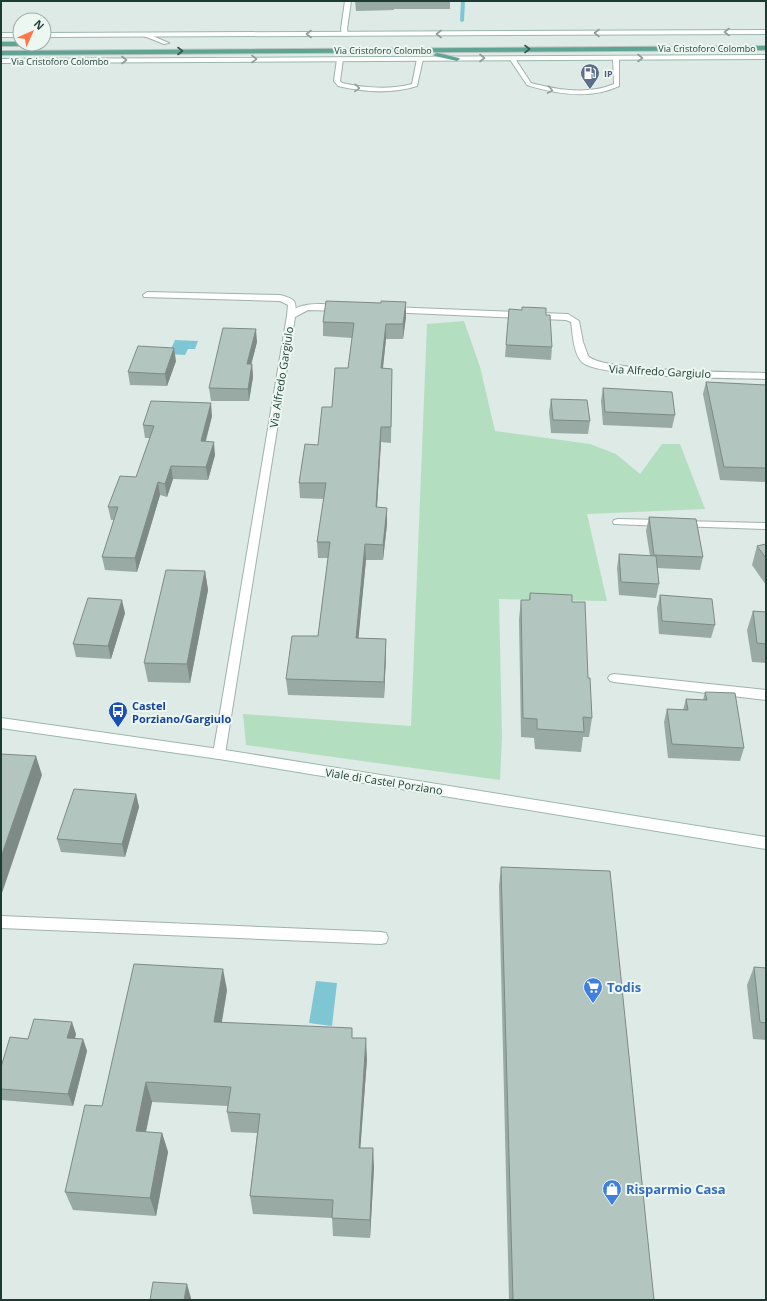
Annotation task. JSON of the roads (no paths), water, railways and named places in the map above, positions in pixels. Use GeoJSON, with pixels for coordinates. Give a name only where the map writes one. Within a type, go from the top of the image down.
{"type":"FeatureCollection","features":[{"type":"Feature","properties":{"kind":"main road"},"geometry":{"type":"LineString","coordinates":[[150,43],[174,43]]}},
{"type":"Feature","properties":{"kind":"main road","name":"Via Cristoforo Colombo"},"geometry":{"type":"LineString","coordinates":[[1,44],[12,44]]}},
{"type":"Feature","properties":{"kind":"main road","name":"Via Cristoforo Colombo"},"geometry":{"type":"LineString","coordinates":[[1,52],[766,48]]}},
{"type":"Feature","properties":{"kind":"main road"},"geometry":{"type":"LineString","coordinates":[[420,50],[439,56],[457,58]]}},
{"type":"Feature","properties":{"kind":"street"},"geometry":{"type":"LineString","coordinates":[[345,34],[344,29],[348,1]]}},
{"type":"Feature","properties":{"kind":"street","name":"Via Cristoforo Colombo"},"geometry":{"type":"LineString","coordinates":[[52,35],[766,32]]}},
{"type":"Feature","properties":{"kind":"street"},"geometry":{"type":"LineString","coordinates":[[1,35],[12,35]]}},
{"type":"Feature","properties":{"kind":"street"},"geometry":{"type":"LineString","coordinates":[[146,35],[166,43]]}},
{"type":"Feature","properties":{"kind":"street","name":"Via Cristoforo Colombo"},"geometry":{"type":"LineString","coordinates":[[1,62],[766,57]]}},
{"type":"Feature","properties":{"kind":"street"},"geometry":{"type":"LineString","coordinates":[[512,58],[529,84],[553,91],[567,92],[606,90],[617,85],[616,58]]}},
{"type":"Feature","properties":{"kind":"street"},"geometry":{"type":"LineString","coordinates":[[340,59],[337,81],[340,85],[351,88],[396,88],[415,85],[420,59]]}},
{"type":"Feature","properties":{"kind":"street"},"geometry":{"type":"LineString","coordinates":[[146,295],[280,298],[288,300],[292,304],[291,316]]}},
{"type":"Feature","properties":{"kind":"street","name":"Via Alfredo Gargiulo"},"geometry":{"type":"LineString","coordinates":[[219,754],[291,316],[294,312],[305,308],[352,309]]}},
{"type":"Feature","properties":{"kind":"street","name":"Via Alfredo Gargiulo"},"geometry":{"type":"LineString","coordinates":[[376,310],[568,317],[575,321],[582,356],[587,362],[593,365],[618,369],[766,376]]}},
{"type":"Feature","properties":{"kind":"street"},"geometry":{"type":"LineString","coordinates":[[618,522],[766,526]]}},
{"type":"Feature","properties":{"kind":"street"},"geometry":{"type":"LineString","coordinates":[[614,678],[766,695]]}},
{"type":"Feature","properties":{"kind":"street","name":"Viale di Castel Porziano"},"geometry":{"type":"LineString","coordinates":[[1,723],[219,754],[766,843]]}},
{"type":"Feature","properties":{"kind":"street"},"geometry":{"type":"LineString","coordinates":[[1,922],[381,938]]}},
{"type":"Feature","properties":{"kind":"water"},"geometry":{"type":"Polygon","coordinates":[[[175,340],[198,341],[195,349],[188,349],[185,355],[169,354],[175,340]]]}},
{"type":"Feature","properties":{"kind":"water"},"geometry":{"type":"Polygon","coordinates":[[[316,981],[337,983],[332,1026],[309,1023],[316,981]]]}},
{"type":"Feature","properties":{"kind":"waterway"},"geometry":{"type":"LineString","coordinates":[[462,21],[463,1]]}},
{"type":"Feature","properties":{"kind":"place","name":"IP"},"geometry":{"type":"Point","coordinates":[590,90]}},
{"type":"Feature","properties":{"kind":"place","name":"Castel Porziano/Gargiulo"},"geometry":{"type":"Point","coordinates":[118,728]}},
{"type":"Feature","properties":{"kind":"place","name":"Todis"},"geometry":{"type":"Point","coordinates":[593,1004]}},
{"type":"Feature","properties":{"kind":"place","name":"Risparmio Casa"},"geometry":{"type":"Point","coordinates":[612,1206]}}]}
